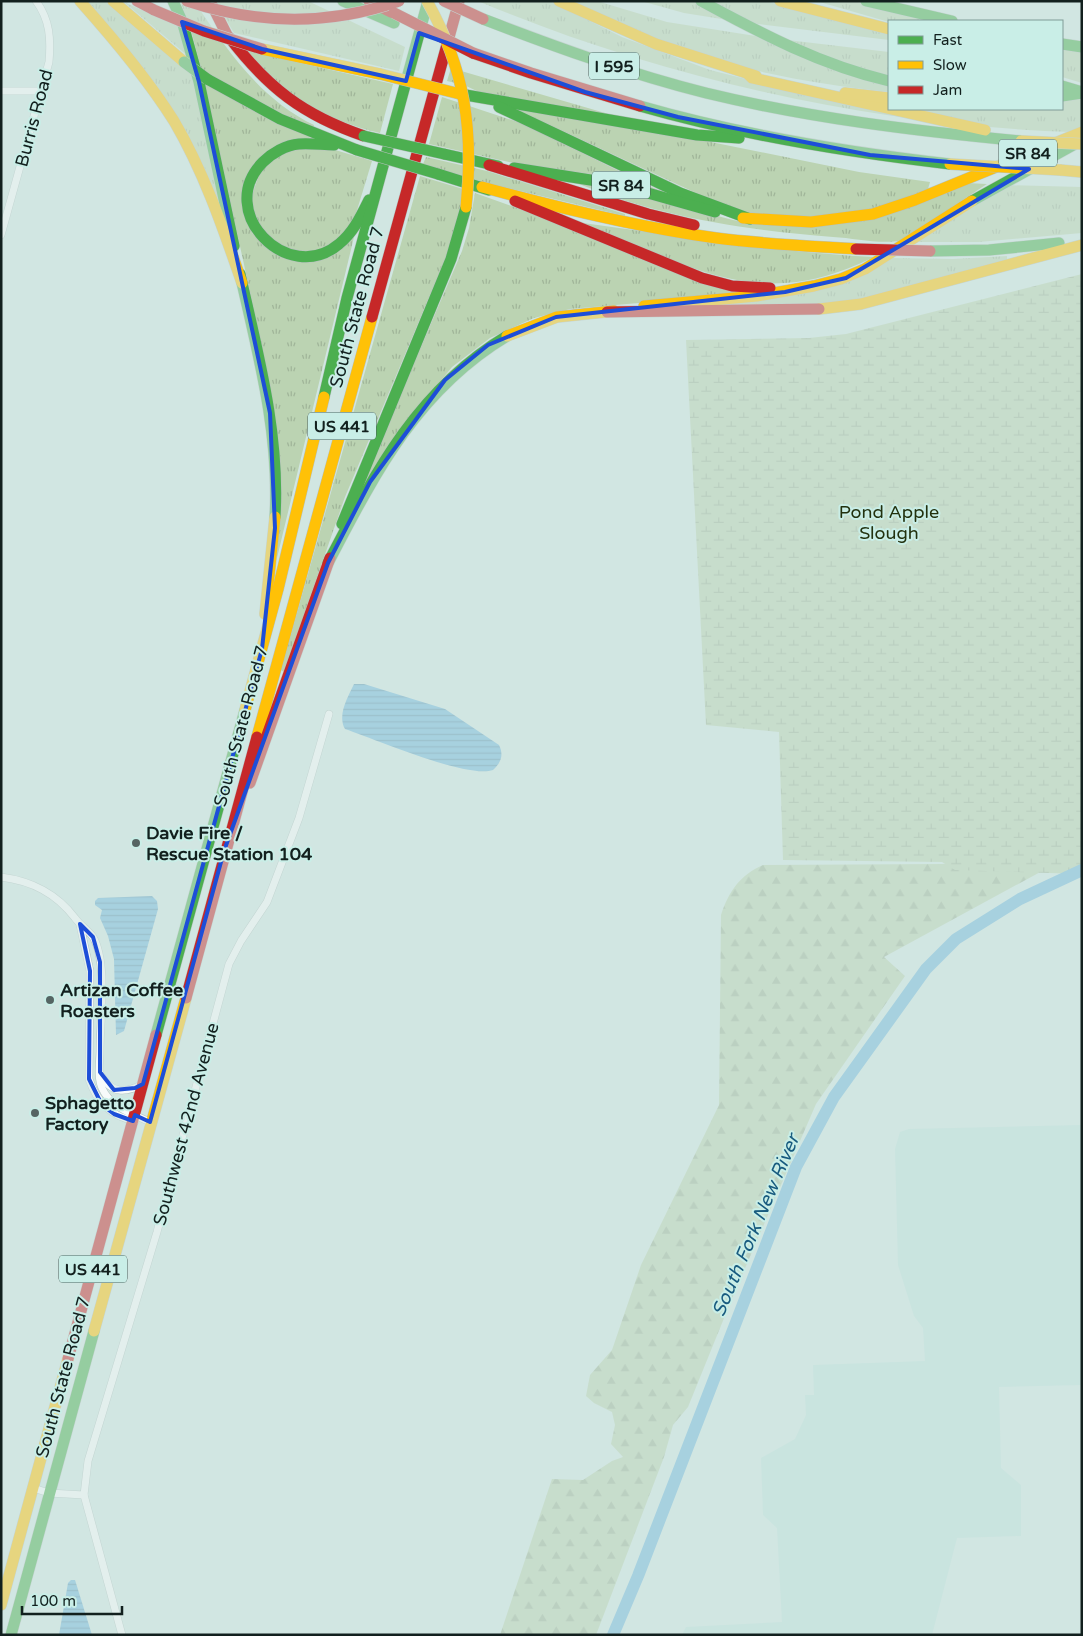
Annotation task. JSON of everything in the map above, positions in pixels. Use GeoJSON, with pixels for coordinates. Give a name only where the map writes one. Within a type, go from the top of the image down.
{"type":"FeatureCollection","features":[{"type":"Feature","properties":{"kind":"main road"},"geometry":{"type":"LineString","coordinates":[[80,1],[131,61],[160,100],[184,140],[215,209],[242,283]]}},
{"type":"Feature","properties":{"kind":"main road"},"geometry":{"type":"LineString","coordinates":[[113,1],[207,80],[287,123],[357,150],[482,187],[577,211],[700,235],[752,242],[856,250],[930,252],[989,250],[1082,240]]}},
{"type":"Feature","properties":{"kind":"main road"},"geometry":{"type":"LineString","coordinates":[[137,1],[204,31],[262,49],[380,74],[460,94],[697,135],[782,140]]}},
{"type":"Feature","properties":{"kind":"main road"},"geometry":{"type":"LineString","coordinates":[[173,1],[182,21],[199,82],[270,413],[275,454],[275,528],[262,649]]}},
{"type":"Feature","properties":{"kind":"main road"},"geometry":{"type":"LineString","coordinates":[[186,1],[238,16],[296,21],[344,17],[400,1]]}},
{"type":"Feature","properties":{"kind":"main road","name":"SR 84"},"geometry":{"type":"LineString","coordinates":[[202,1],[258,75],[289,102],[331,125],[364,136],[488,165],[576,176],[616,184],[724,215],[750,219],[811,222],[873,214],[915,200],[1082,132]]}},
{"type":"Feature","properties":{"kind":"main road"},"geometry":{"type":"LineString","coordinates":[[210,1],[227,35]]}},
{"type":"Feature","properties":{"kind":"main road","name":"I 595"},"geometry":{"type":"LineString","coordinates":[[343,1],[394,18],[473,53],[585,92],[678,117],[782,140],[861,154],[950,164],[1082,172]]}},
{"type":"Feature","properties":{"kind":"main road"},"geometry":{"type":"LineString","coordinates":[[369,1],[394,18]]}},
{"type":"Feature","properties":{"kind":"main road"},"geometry":{"type":"LineString","coordinates":[[224,851],[371,449],[451,259],[466,207],[470,154],[466,102],[454,59],[427,1]]}},
{"type":"Feature","properties":{"kind":"main road","name":"South State Road 7"},"geometry":{"type":"LineString","coordinates":[[1,1605],[262,649],[292,532],[340,326],[427,1]]}},
{"type":"Feature","properties":{"kind":"main road","name":"I 595"},"geometry":{"type":"LineString","coordinates":[[444,1],[483,19],[574,53],[705,93],[888,127],[1021,141],[1082,142]]}},
{"type":"Feature","properties":{"kind":"main road","name":"South State Road 7"},"geometry":{"type":"LineString","coordinates":[[10,1635],[459,1]]}},
{"type":"Feature","properties":{"kind":"main road"},"geometry":{"type":"LineString","coordinates":[[559,1],[655,44],[748,74],[832,91],[888,98]]}},
{"type":"Feature","properties":{"kind":"main road"},"geometry":{"type":"LineString","coordinates":[[701,1],[790,49],[854,73],[888,81]]}},
{"type":"Feature","properties":{"kind":"main road"},"geometry":{"type":"LineString","coordinates":[[780,1],[888,29]]}},
{"type":"Feature","properties":{"kind":"main road"},"geometry":{"type":"LineString","coordinates":[[804,1],[848,17]]}},
{"type":"Feature","properties":{"kind":"main road"},"geometry":{"type":"LineString","coordinates":[[866,1],[948,20]]}},
{"type":"Feature","properties":{"kind":"main road"},"geometry":{"type":"LineString","coordinates":[[1063,44],[1082,47]]}},
{"type":"Feature","properties":{"kind":"main road"},"geometry":{"type":"LineString","coordinates":[[748,74],[752,78],[888,109]]}},
{"type":"Feature","properties":{"kind":"main road"},"geometry":{"type":"LineString","coordinates":[[460,94],[513,112],[680,193],[750,219]]}},
{"type":"Feature","properties":{"kind":"main road"},"geometry":{"type":"LineString","coordinates":[[895,110],[1015,137],[1021,141]]}},
{"type":"Feature","properties":{"kind":"main road"},"geometry":{"type":"LineString","coordinates":[[607,312],[807,288],[846,278],[865,269],[986,192],[1082,142]]}},
{"type":"Feature","properties":{"kind":"main road"},"geometry":{"type":"LineString","coordinates":[[357,150],[307,143],[288,145],[272,153],[256,169],[249,181],[247,209],[252,224],[269,245],[279,252],[292,256],[318,255],[332,250],[352,230],[378,183]]}},
{"type":"Feature","properties":{"kind":"main road"},"geometry":{"type":"LineString","coordinates":[[488,165],[648,214],[696,226],[856,250]]}},
{"type":"Feature","properties":{"kind":"main road"},"geometry":{"type":"LineString","coordinates":[[482,187],[702,278],[732,286],[807,288]]}},
{"type":"Feature","properties":{"kind":"main road"},"geometry":{"type":"LineString","coordinates":[[328,563],[370,482],[393,446],[445,380],[465,362],[511,333],[574,313],[803,312],[832,309],[861,304],[1082,245]]}},
{"type":"Feature","properties":{"kind":"main road"},"geometry":{"type":"LineString","coordinates":[[85,1297],[92,1307],[95,1326]]}},
{"type":"Feature","properties":{"kind":"street","name":"Burris Road"},"geometry":{"type":"LineString","coordinates":[[1,236],[49,62],[51,42],[48,24],[36,1]]}},
{"type":"Feature","properties":{"kind":"street"},"geometry":{"type":"LineString","coordinates":[[1,91],[40,91]]}},
{"type":"Feature","properties":{"kind":"street","name":"Southwest 42nd Avenue"},"geometry":{"type":"LineString","coordinates":[[84,1495],[88,1461],[157,1232],[229,964],[241,941],[268,902],[299,818],[329,714]]}},
{"type":"Feature","properties":{"kind":"street"},"geometry":{"type":"LineString","coordinates":[[1,877],[29,882],[50,892],[66,906],[93,938],[97,949],[101,976],[100,1083],[106,1096],[134,1118]]}},
{"type":"Feature","properties":{"kind":"street"},"geometry":{"type":"LineString","coordinates":[[80,924],[90,971],[89,1079],[94,1094],[102,1105],[114,1114],[150,1122]]}},
{"type":"Feature","properties":{"kind":"street"},"geometry":{"type":"LineString","coordinates":[[90,991],[100,1006]]}},
{"type":"Feature","properties":{"kind":"street"},"geometry":{"type":"LineString","coordinates":[[100,1072],[105,1082],[114,1090],[126,1090],[143,1084]]}},
{"type":"Feature","properties":{"kind":"street"},"geometry":{"type":"LineString","coordinates":[[33,1488],[49,1492],[84,1495],[122,1635]]}},
{"type":"Feature","properties":{"kind":"highlighted area"},"geometry":{"type":"Polygon","coordinates":[[[182,22],[262,49],[406,81],[419,33],[585,92],[678,117],[870,155],[1029,169],[846,278],[785,292],[556,317],[488,345],[445,380],[370,482],[328,563],[224,851],[150,1122],[135,1115],[133,1121],[114,1114],[102,1105],[89,1079],[90,971],[80,924],[93,937],[100,962],[100,1072],[114,1090],[135,1088],[143,1084],[262,649],[275,528],[270,413],[199,82],[182,22]]]}},
{"type":"Feature","properties":{"kind":"shaded area"},"geometry":{"type":"Polygon","coordinates":[[[1082,1125],[1082,1385],[999,1387],[1001,1468],[1021,1485],[1021,1536],[957,1538],[932,1635],[682,1635],[686,1627],[782,1622],[777,1528],[763,1515],[761,1458],[795,1439],[806,1415],[805,1395],[814,1395],[813,1365],[925,1361],[923,1328],[914,1316],[898,1265],[895,1149],[900,1132],[909,1129],[1082,1125]]]}},
{"type":"Feature","properties":{"kind":"green space"},"geometry":{"type":"Polygon","coordinates":[[[86,1],[105,1],[192,71],[227,218],[211,185],[86,1]]]}},
{"type":"Feature","properties":{"kind":"green space"},"geometry":{"type":"Polygon","coordinates":[[[180,1],[194,1],[246,72],[277,102],[314,125],[309,139],[289,141],[282,144],[269,153],[249,173],[252,233],[301,259],[354,237],[277,558],[278,509],[260,338],[202,72],[191,30],[180,1]]]}},
{"type":"Feature","properties":{"kind":"green space"},"geometry":{"type":"Polygon","coordinates":[[[215,1],[308,1],[405,47],[399,71],[234,33],[215,1]]]}},
{"type":"Feature","properties":{"kind":"green space"},"geometry":{"type":"Polygon","coordinates":[[[478,1],[550,1],[622,37],[710,70],[888,110],[1063,110],[1063,101],[1079,99],[1082,100],[1082,127],[1072,132],[997,128],[921,120],[845,108],[769,93],[694,75],[620,53],[478,1]]]}},
{"type":"Feature","properties":{"kind":"green space"},"geometry":{"type":"Polygon","coordinates":[[[572,1],[597,1],[667,22],[762,37],[888,84],[888,92],[833,85],[748,69],[693,54],[630,30],[572,1]]]}},
{"type":"Feature","properties":{"kind":"green space"},"geometry":{"type":"Polygon","coordinates":[[[641,1],[695,1],[728,20],[684,13],[641,1]]]}},
{"type":"Feature","properties":{"kind":"green space"},"geometry":{"type":"Polygon","coordinates":[[[707,1],[765,1],[888,31],[888,40],[742,22],[707,1]]]}},
{"type":"Feature","properties":{"kind":"green space"},"geometry":{"type":"Polygon","coordinates":[[[816,1],[854,1],[936,20],[888,20],[888,22],[816,1]]]}},
{"type":"Feature","properties":{"kind":"green space"},"geometry":{"type":"Polygon","coordinates":[[[124,2],[182,28],[189,57],[124,2]]]}},
{"type":"Feature","properties":{"kind":"green space"},"geometry":{"type":"Polygon","coordinates":[[[779,39],[888,52],[888,76],[839,63],[779,39]]]}},
{"type":"Feature","properties":{"kind":"green space"},"geometry":{"type":"Polygon","coordinates":[[[1063,47],[1082,49],[1082,83],[1063,77],[1063,47]]]}},
{"type":"Feature","properties":{"kind":"green space"},"geometry":{"type":"Polygon","coordinates":[[[247,51],[393,84],[380,133],[342,121],[306,104],[274,81],[247,51]]]}},
{"type":"Feature","properties":{"kind":"green space"},"geometry":{"type":"Polygon","coordinates":[[[451,68],[691,138],[859,172],[930,182],[928,189],[878,208],[802,219],[764,216],[726,207],[464,85],[447,81],[451,68]]]}},
{"type":"Feature","properties":{"kind":"green space"},"geometry":{"type":"Polygon","coordinates":[[[442,97],[521,123],[668,195],[597,175],[513,163],[429,144],[442,97]]]}},
{"type":"Feature","properties":{"kind":"green space"},"geometry":{"type":"Polygon","coordinates":[[[290,148],[332,149],[372,161],[354,220],[334,244],[312,253],[282,249],[261,232],[250,200],[263,164],[290,148]]]}},
{"type":"Feature","properties":{"kind":"green space"},"geometry":{"type":"Polygon","coordinates":[[[426,157],[487,171],[625,214],[625,216],[483,182],[423,164],[426,157]]]}},
{"type":"Feature","properties":{"kind":"green space"},"geometry":{"type":"Polygon","coordinates":[[[420,176],[463,189],[458,219],[446,257],[345,497],[284,672],[281,670],[420,176]]]}},
{"type":"Feature","properties":{"kind":"green space"},"geometry":{"type":"Polygon","coordinates":[[[572,178],[733,220],[749,223],[813,226],[966,183],[987,184],[904,239],[882,242],[766,230],[699,219],[633,203],[570,180],[572,178]]]}},
{"type":"Feature","properties":{"kind":"green space"},"geometry":{"type":"Polygon","coordinates":[[[1002,185],[1082,187],[1082,233],[979,242],[917,242],[1002,185]]]}},
{"type":"Feature","properties":{"kind":"green space"},"geometry":{"type":"Polygon","coordinates":[[[475,193],[753,293],[570,309],[534,318],[490,338],[452,367],[414,413],[359,492],[462,251],[469,228],[475,193]]]}},
{"type":"Feature","properties":{"kind":"green space"},"geometry":{"type":"Polygon","coordinates":[[[583,223],[764,247],[874,257],[844,270],[789,283],[737,280],[683,265],[609,236],[583,223]]]}},
{"type":"Feature","properties":{"kind":"green space"},"geometry":{"type":"Polygon","coordinates":[[[1007,256],[1007,261],[836,305],[683,306],[762,297],[891,258],[953,259],[1007,256]]]}},
{"type":"Feature","properties":{"kind":"green space","name":"Pond Apple Slough"},"geometry":{"type":"Polygon","coordinates":[[[1082,274],[1082,874],[955,870],[942,862],[783,860],[779,732],[706,725],[686,340],[809,338],[846,334],[1082,274]]]}},
{"type":"Feature","properties":{"kind":"green space"},"geometry":{"type":"Polygon","coordinates":[[[1077,852],[884,957],[905,976],[816,1104],[733,1296],[688,1407],[673,1425],[664,1457],[596,1635],[500,1635],[552,1479],[583,1480],[612,1461],[623,1457],[611,1444],[615,1425],[612,1412],[594,1403],[586,1396],[590,1375],[612,1350],[641,1265],[719,1105],[721,915],[736,885],[748,874],[763,865],[942,864],[1077,852]]]}},
{"type":"Feature","properties":{"kind":"water"},"geometry":{"type":"Polygon","coordinates":[[[354,684],[364,684],[445,709],[499,745],[501,752],[500,762],[493,770],[463,769],[421,757],[345,729],[342,718],[343,712],[346,700],[354,684]]]}},
{"type":"Feature","properties":{"kind":"water"},"geometry":{"type":"Polygon","coordinates":[[[152,896],[157,901],[158,909],[124,1031],[116,1035],[114,959],[108,936],[100,918],[102,910],[95,905],[95,901],[98,898],[152,896]]]}},
{"type":"Feature","properties":{"kind":"water"},"geometry":{"type":"Polygon","coordinates":[[[71,1580],[75,1580],[92,1635],[59,1635],[68,1583],[71,1580]]]}},
{"type":"Feature","properties":{"kind":"waterway","name":"South Fork New River"},"geometry":{"type":"LineString","coordinates":[[613,1635],[638,1576],[796,1167],[834,1097],[926,969],[956,939],[1020,899],[1082,870]]}},
{"type":"Feature","properties":{"kind":"traffic: fast"},"geometry":{"type":"LineString","coordinates":[[173,1],[182,21],[199,82],[234,246]]}},
{"type":"Feature","properties":{"kind":"traffic: fast"},"geometry":{"type":"LineString","coordinates":[[343,1],[394,23]]}},
{"type":"Feature","properties":{"kind":"traffic: fast"},"geometry":{"type":"LineString","coordinates":[[324,397],[347,298],[428,1]]}},
{"type":"Feature","properties":{"kind":"traffic: fast"},"geometry":{"type":"LineString","coordinates":[[701,1],[792,47],[840,66],[888,81]]}},
{"type":"Feature","properties":{"kind":"traffic: fast"},"geometry":{"type":"LineString","coordinates":[[866,1],[948,20]]}},
{"type":"Feature","properties":{"kind":"traffic: fast"},"geometry":{"type":"LineString","coordinates":[[483,19],[621,69],[678,86],[745,102],[862,123],[1021,141]]}},
{"type":"Feature","properties":{"kind":"traffic: fast"},"geometry":{"type":"LineString","coordinates":[[1063,44],[1082,47]]}},
{"type":"Feature","properties":{"kind":"traffic: fast"},"geometry":{"type":"LineString","coordinates":[[184,62],[207,79]]}},
{"type":"Feature","properties":{"kind":"traffic: fast"},"geometry":{"type":"LineString","coordinates":[[207,79],[280,119],[357,150]]}},
{"type":"Feature","properties":{"kind":"traffic: fast"},"geometry":{"type":"LineString","coordinates":[[1063,86],[1082,92]]}},
{"type":"Feature","properties":{"kind":"traffic: fast"},"geometry":{"type":"LineString","coordinates":[[1063,96],[1082,93]]}},
{"type":"Feature","properties":{"kind":"traffic: fast"},"geometry":{"type":"LineString","coordinates":[[460,94],[697,135],[739,138]]}},
{"type":"Feature","properties":{"kind":"traffic: fast"},"geometry":{"type":"LineString","coordinates":[[640,106],[755,134],[871,154],[950,164]]}},
{"type":"Feature","properties":{"kind":"traffic: fast"},"geometry":{"type":"LineString","coordinates":[[499,107],[680,193],[750,219]]}},
{"type":"Feature","properties":{"kind":"traffic: fast"},"geometry":{"type":"LineString","coordinates":[[364,136],[444,154]]}},
{"type":"Feature","properties":{"kind":"traffic: fast"},"geometry":{"type":"LineString","coordinates":[[972,201],[1077,143]]}},
{"type":"Feature","properties":{"kind":"traffic: fast"},"geometry":{"type":"LineString","coordinates":[[334,145],[308,144],[289,146],[263,162],[250,181],[247,202],[252,221],[264,238],[280,250],[299,256],[319,255],[339,244],[348,235],[369,200]]}},
{"type":"Feature","properties":{"kind":"traffic: fast"},"geometry":{"type":"LineString","coordinates":[[357,150],[438,174]]}},
{"type":"Feature","properties":{"kind":"traffic: fast"},"geometry":{"type":"LineString","coordinates":[[444,154],[498,166]]}},
{"type":"Feature","properties":{"kind":"traffic: fast"},"geometry":{"type":"LineString","coordinates":[[514,168],[616,184],[715,212]]}},
{"type":"Feature","properties":{"kind":"traffic: fast"},"geometry":{"type":"LineString","coordinates":[[438,174],[489,190]]}},
{"type":"Feature","properties":{"kind":"traffic: fast"},"geometry":{"type":"LineString","coordinates":[[342,524],[451,259],[466,207]]}},
{"type":"Feature","properties":{"kind":"traffic: fast"},"geometry":{"type":"LineString","coordinates":[[930,251],[989,250],[1059,243]]}},
{"type":"Feature","properties":{"kind":"traffic: fast"},"geometry":{"type":"LineString","coordinates":[[240,274],[271,425],[276,486],[275,517]]}},
{"type":"Feature","properties":{"kind":"traffic: fast"},"geometry":{"type":"LineString","coordinates":[[328,563],[363,497],[401,436],[423,408],[475,358],[507,336]]}},
{"type":"Feature","properties":{"kind":"traffic: fast"},"geometry":{"type":"LineString","coordinates":[[156,1035],[245,710]]}},
{"type":"Feature","properties":{"kind":"traffic: fast"},"geometry":{"type":"LineString","coordinates":[[11,1635],[94,1331]]}},
{"type":"Feature","properties":{"kind":"traffic: slow"},"geometry":{"type":"LineString","coordinates":[[80,1],[153,89],[185,140],[204,180],[242,283]]}},
{"type":"Feature","properties":{"kind":"traffic: slow"},"geometry":{"type":"LineString","coordinates":[[113,1],[184,62]]}},
{"type":"Feature","properties":{"kind":"traffic: slow"},"geometry":{"type":"LineString","coordinates":[[427,1],[450,51],[464,101],[469,152],[466,207]]}},
{"type":"Feature","properties":{"kind":"traffic: slow"},"geometry":{"type":"LineString","coordinates":[[559,1],[656,44],[756,76]]}},
{"type":"Feature","properties":{"kind":"traffic: slow"},"geometry":{"type":"LineString","coordinates":[[780,1],[888,29]]}},
{"type":"Feature","properties":{"kind":"traffic: slow"},"geometry":{"type":"LineString","coordinates":[[262,49],[380,74]]}},
{"type":"Feature","properties":{"kind":"traffic: slow"},"geometry":{"type":"LineString","coordinates":[[380,74],[460,94]]}},
{"type":"Feature","properties":{"kind":"traffic: slow"},"geometry":{"type":"LineString","coordinates":[[748,74],[752,78],[888,108]]}},
{"type":"Feature","properties":{"kind":"traffic: slow"},"geometry":{"type":"LineString","coordinates":[[845,93],[888,98]]}},
{"type":"Feature","properties":{"kind":"traffic: slow"},"geometry":{"type":"LineString","coordinates":[[895,110],[985,130]]}},
{"type":"Feature","properties":{"kind":"traffic: slow"},"geometry":{"type":"LineString","coordinates":[[743,218],[811,222],[873,214],[915,200],[1082,132]]}},
{"type":"Feature","properties":{"kind":"traffic: slow"},"geometry":{"type":"LineString","coordinates":[[1021,141],[1082,144]]}},
{"type":"Feature","properties":{"kind":"traffic: slow"},"geometry":{"type":"LineString","coordinates":[[950,164],[1060,170]]}},
{"type":"Feature","properties":{"kind":"traffic: slow"},"geometry":{"type":"LineString","coordinates":[[1060,170],[1082,172]]}},
{"type":"Feature","properties":{"kind":"traffic: slow"},"geometry":{"type":"LineString","coordinates":[[482,187],[598,216],[686,234],[751,242],[856,249]]}},
{"type":"Feature","properties":{"kind":"traffic: slow"},"geometry":{"type":"LineString","coordinates":[[644,306],[757,296],[814,286],[841,279],[865,269],[972,201]]}},
{"type":"Feature","properties":{"kind":"traffic: slow"},"geometry":{"type":"LineString","coordinates":[[819,309],[861,304],[1082,245]]}},
{"type":"Feature","properties":{"kind":"traffic: slow"},"geometry":{"type":"LineString","coordinates":[[507,336],[557,317],[614,311]]}},
{"type":"Feature","properties":{"kind":"traffic: slow"},"geometry":{"type":"LineString","coordinates":[[257,737],[372,317]]}},
{"type":"Feature","properties":{"kind":"traffic: slow"},"geometry":{"type":"LineString","coordinates":[[245,710],[278,589],[324,397]]}},
{"type":"Feature","properties":{"kind":"traffic: slow"},"geometry":{"type":"LineString","coordinates":[[265,614],[275,517]]}},
{"type":"Feature","properties":{"kind":"traffic: slow"},"geometry":{"type":"LineString","coordinates":[[94,1331],[186,998]]}},
{"type":"Feature","properties":{"kind":"traffic: slow"},"geometry":{"type":"LineString","coordinates":[[1,1605],[68,1359]]}},
{"type":"Feature","properties":{"kind":"traffic: jam"},"geometry":{"type":"LineString","coordinates":[[137,1],[154,10]]}},
{"type":"Feature","properties":{"kind":"traffic: jam"},"geometry":{"type":"LineString","coordinates":[[187,1],[241,15],[293,19],[346,15],[399,1]]}},
{"type":"Feature","properties":{"kind":"traffic: jam"},"geometry":{"type":"LineString","coordinates":[[210,1],[227,35]]}},
{"type":"Feature","properties":{"kind":"traffic: jam"},"geometry":{"type":"LineString","coordinates":[[369,1],[391,12]]}},
{"type":"Feature","properties":{"kind":"traffic: jam"},"geometry":{"type":"LineString","coordinates":[[444,1],[483,19]]}},
{"type":"Feature","properties":{"kind":"traffic: jam"},"geometry":{"type":"LineString","coordinates":[[372,317],[459,1]]}},
{"type":"Feature","properties":{"kind":"traffic: jam"},"geometry":{"type":"LineString","coordinates":[[154,10],[204,31],[262,49]]}},
{"type":"Feature","properties":{"kind":"traffic: jam"},"geometry":{"type":"LineString","coordinates":[[394,13],[473,53]]}},
{"type":"Feature","properties":{"kind":"traffic: jam"},"geometry":{"type":"LineString","coordinates":[[229,37],[258,71],[288,98],[323,119],[364,136]]}},
{"type":"Feature","properties":{"kind":"traffic: jam"},"geometry":{"type":"LineString","coordinates":[[473,53],[531,73],[640,106]]}},
{"type":"Feature","properties":{"kind":"traffic: jam"},"geometry":{"type":"LineString","coordinates":[[489,165],[648,214],[694,225]]}},
{"type":"Feature","properties":{"kind":"traffic: jam"},"geometry":{"type":"LineString","coordinates":[[515,201],[702,278],[732,286],[770,288]]}},
{"type":"Feature","properties":{"kind":"traffic: jam"},"geometry":{"type":"LineString","coordinates":[[856,249],[930,251]]}},
{"type":"Feature","properties":{"kind":"traffic: jam"},"geometry":{"type":"LineString","coordinates":[[607,312],[819,309]]}},
{"type":"Feature","properties":{"kind":"traffic: jam"},"geometry":{"type":"LineString","coordinates":[[250,783],[330,558]]}},
{"type":"Feature","properties":{"kind":"traffic: jam"},"geometry":{"type":"LineString","coordinates":[[186,998],[257,737]]}},
{"type":"Feature","properties":{"kind":"traffic: jam"},"geometry":{"type":"LineString","coordinates":[[68,1359],[156,1035]]}},
{"type":"Feature","properties":{"kind":"place","name":"Davie Fire / Rescue Station 104"},"geometry":{"type":"Point","coordinates":[136,843]}},
{"type":"Feature","properties":{"kind":"place","name":"Artizan Coffee Roasters"},"geometry":{"type":"Point","coordinates":[50,1000]}},
{"type":"Feature","properties":{"kind":"place","name":"Sphagetto Factory"},"geometry":{"type":"Point","coordinates":[35,1113]}}]}
